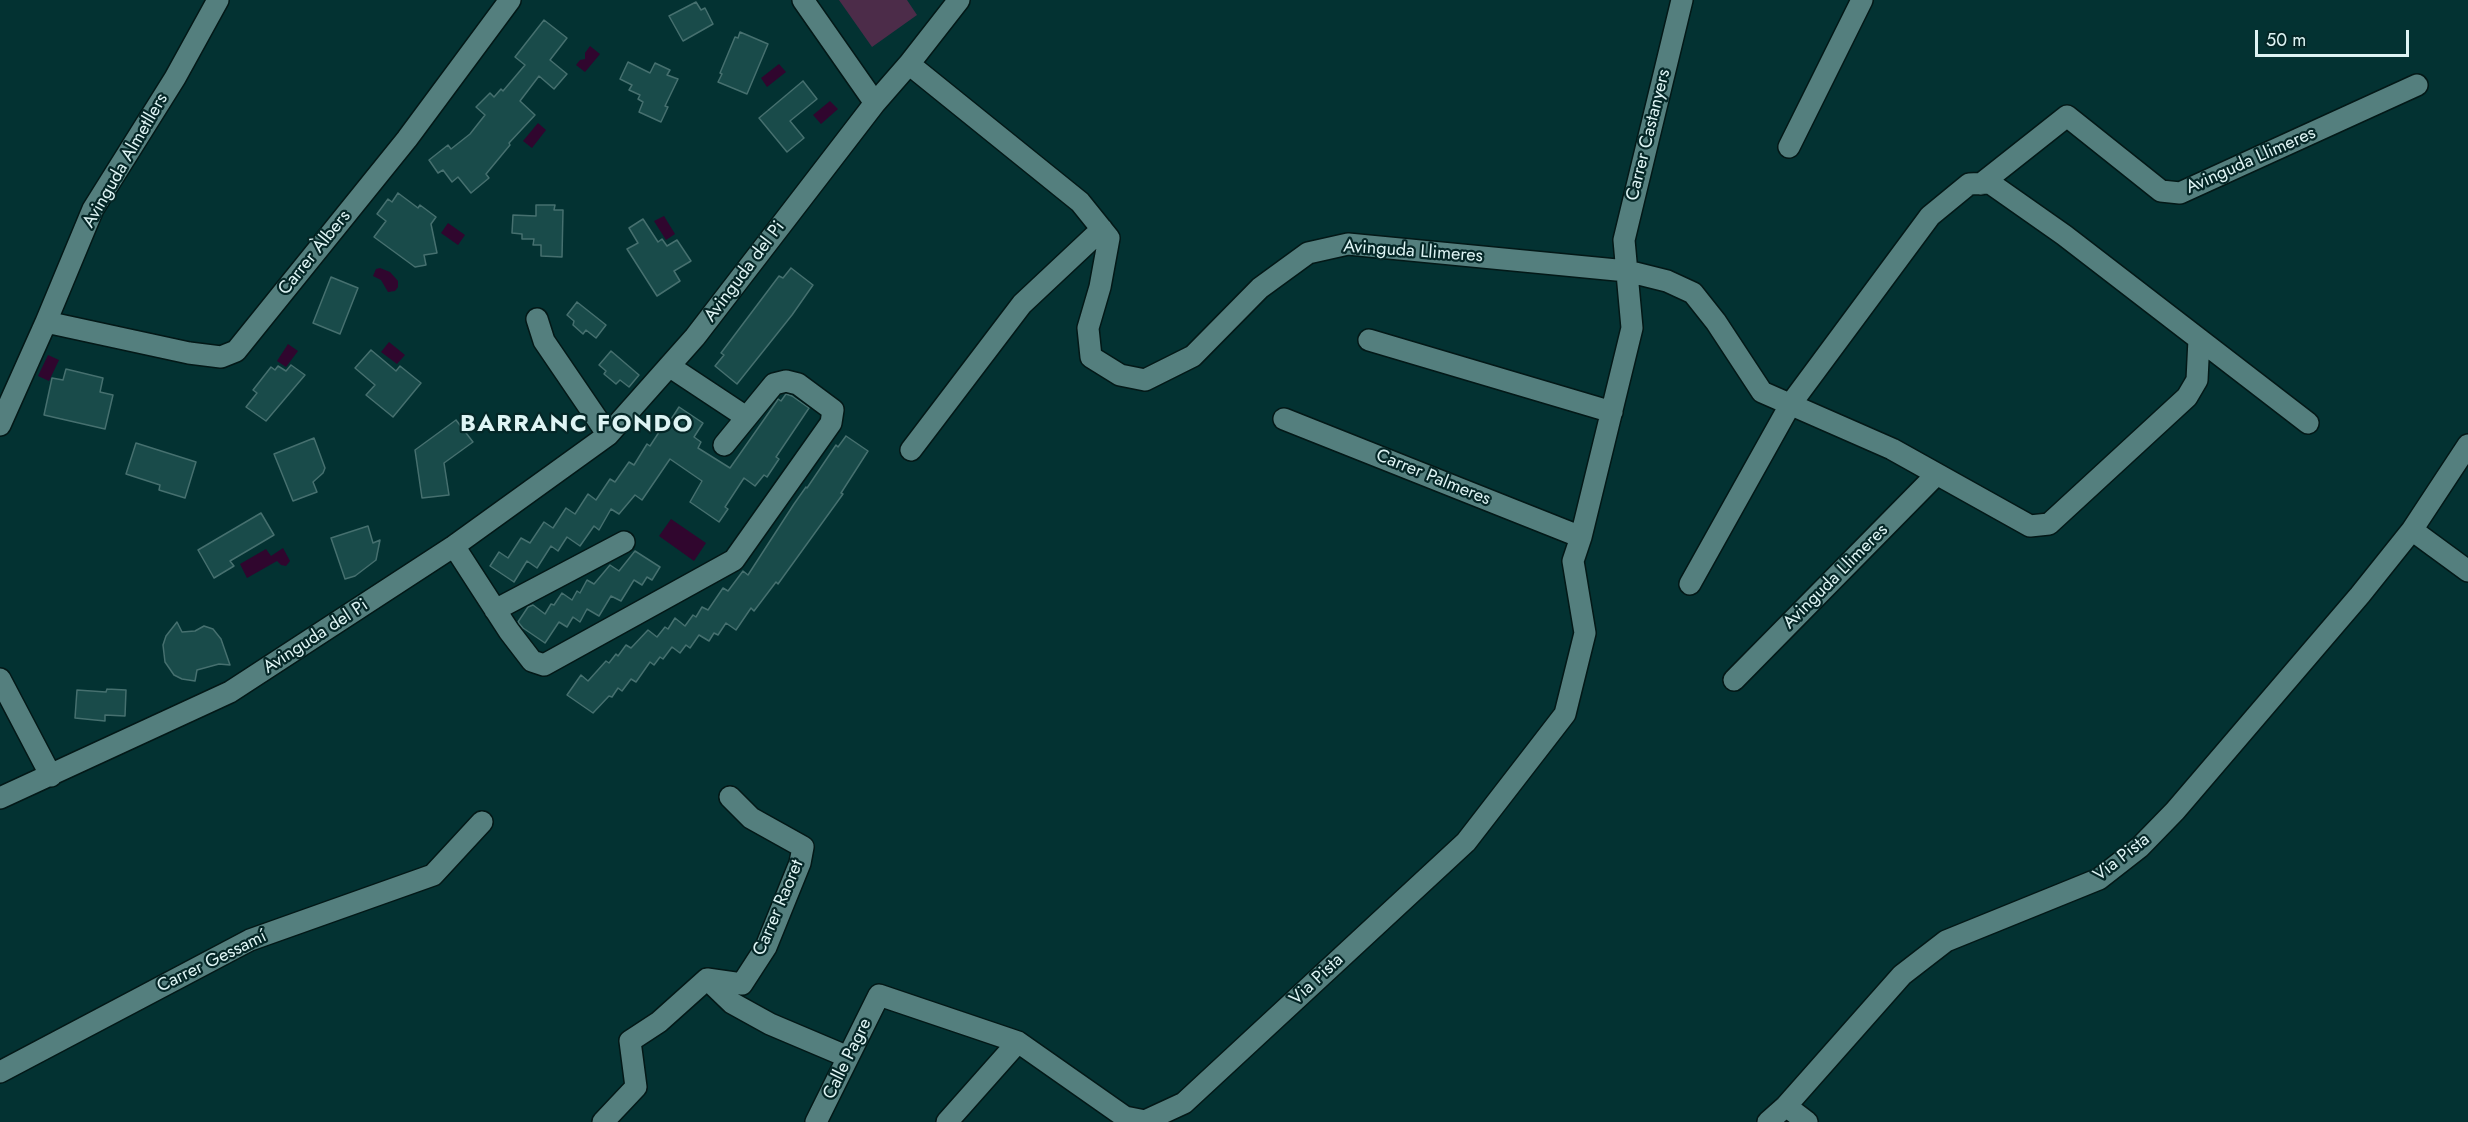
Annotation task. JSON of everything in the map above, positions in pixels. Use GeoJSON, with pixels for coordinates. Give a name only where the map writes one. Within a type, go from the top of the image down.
{"type":"FeatureCollection","features":[{"type":"Feature","properties":{"kind":"street","name":"Avinguda Almetllers"},"geometry":{"type":"LineString","coordinates":[[0,425],[93,209],[175,78],[218,0]]}},
{"type":"Feature","properties":{"kind":"street","name":"Carrer Àlbers"},"geometry":{"type":"LineString","coordinates":[[46,322],[189,353],[220,357],[236,351],[407,139],[510,0]]}},
{"type":"Feature","properties":{"kind":"street"},"geometry":{"type":"LineString","coordinates":[[803,0],[875,103]]}},
{"type":"Feature","properties":{"kind":"street"},"geometry":{"type":"LineString","coordinates":[[911,450],[1022,304],[1102,229],[1080,202],[909,64],[959,0]]}},
{"type":"Feature","properties":{"kind":"street","name":"Carrer Castanyers"},"geometry":{"type":"LineString","coordinates":[[1627,271],[1624,240],[1682,0]]}},
{"type":"Feature","properties":{"kind":"street"},"geometry":{"type":"LineString","coordinates":[[1789,147],[1862,0]]}},
{"type":"Feature","properties":{"kind":"street","name":"Avinguda del Pi"},"geometry":{"type":"LineString","coordinates":[[0,798],[230,692],[454,546],[608,435],[695,337],[875,103],[909,64]]}},
{"type":"Feature","properties":{"kind":"street","name":"Avinguda Llimeres"},"geometry":{"type":"LineString","coordinates":[[1690,584],[1790,405],[1930,216],[1969,184],[1981,184],[2067,116],[2161,191],[2180,193],[2417,85]]}},
{"type":"Feature","properties":{"kind":"street"},"geometry":{"type":"LineString","coordinates":[[1981,184],[1990,183],[2055,229],[2308,423]]}},
{"type":"Feature","properties":{"kind":"street","name":"Avinguda Llimeres"},"geometry":{"type":"LineString","coordinates":[[1102,229],[1109,238],[1100,286],[1088,328],[1090,357],[1120,375],[1145,380],[1193,356],[1260,288],[1308,253],[1348,244],[1627,271],[1667,281],[1693,293],[1716,322],[1762,392],[1892,449],[2030,525],[2049,524],[2187,398],[2197,380],[2199,339]]}},
{"type":"Feature","properties":{"kind":"street"},"geometry":{"type":"LineString","coordinates":[[1581,537],[1632,328],[1627,271]]}},
{"type":"Feature","properties":{"kind":"street"},"geometry":{"type":"LineString","coordinates":[[537,319],[544,341],[608,435]]}},
{"type":"Feature","properties":{"kind":"street"},"geometry":{"type":"LineString","coordinates":[[1369,340],[1612,412]]}},
{"type":"Feature","properties":{"kind":"street"},"geometry":{"type":"LineString","coordinates":[[669,366],[746,417]]}},
{"type":"Feature","properties":{"kind":"street"},"geometry":{"type":"LineString","coordinates":[[454,546],[532,662],[544,665],[734,560],[831,423],[833,410],[798,384],[786,381],[774,384],[724,445]]}},
{"type":"Feature","properties":{"kind":"street","name":"Carrer Palmeres"},"geometry":{"type":"LineString","coordinates":[[1284,419],[1581,537]]}},
{"type":"Feature","properties":{"kind":"street","name":"Via Pista"},"geometry":{"type":"LineString","coordinates":[[1768,1122],[1786,1106],[1902,975],[1946,941],[2098,879],[2140,847],[2175,811],[2360,596],[2412,531],[2468,445]]}},
{"type":"Feature","properties":{"kind":"street","name":"Avinguda Llimeres"},"geometry":{"type":"LineString","coordinates":[[1734,680],[1937,474]]}},
{"type":"Feature","properties":{"kind":"street"},"geometry":{"type":"LineString","coordinates":[[2412,531],[2468,571]]}},
{"type":"Feature","properties":{"kind":"street","name":"Via Pista"},"geometry":{"type":"LineString","coordinates":[[879,995],[1018,1042],[1125,1118],[1145,1121],[1184,1103],[1466,842],[1564,714],[1585,633],[1573,561],[1581,537]]}},
{"type":"Feature","properties":{"kind":"street"},"geometry":{"type":"LineString","coordinates":[[495,610],[624,542]]}},
{"type":"Feature","properties":{"kind":"street"},"geometry":{"type":"LineString","coordinates":[[0,679],[51,776]]}},
{"type":"Feature","properties":{"kind":"street","name":"Carrer Raoret"},"geometry":{"type":"LineString","coordinates":[[707,980],[742,984],[766,946],[800,863],[803,847],[751,818],[730,797]]}},
{"type":"Feature","properties":{"kind":"street","name":"Carrer Gessamí"},"geometry":{"type":"LineString","coordinates":[[0,1072],[250,940],[433,875],[482,822]]}},
{"type":"Feature","properties":{"kind":"street"},"geometry":{"type":"LineString","coordinates":[[603,1122],[636,1087],[630,1041],[659,1022],[707,980],[732,1002],[770,1024],[848,1057]]}},
{"type":"Feature","properties":{"kind":"street","name":"Calle Pagre"},"geometry":{"type":"LineString","coordinates":[[816,1122],[879,995]]}},
{"type":"Feature","properties":{"kind":"street"},"geometry":{"type":"LineString","coordinates":[[946,1122],[1018,1042]]}},
{"type":"Feature","properties":{"kind":"street"},"geometry":{"type":"LineString","coordinates":[[1786,1106],[1807,1122]]}},
{"type":"Feature","properties":{"kind":"shaded area"},"geometry":{"type":"Polygon","coordinates":[[[839,0],[907,0],[917,15],[872,47],[839,0]]]}},
{"type":"Feature","properties":{"kind":"shaded area"},"geometry":{"type":"Polygon","coordinates":[[[590,46],[600,54],[585,72],[576,65],[580,60],[585,59],[585,53],[590,46]]]}},
{"type":"Feature","properties":{"kind":"shaded area"},"geometry":{"type":"Polygon","coordinates":[[[779,64],[786,72],[767,87],[761,78],[779,64]]]}},
{"type":"Feature","properties":{"kind":"shaded area"},"geometry":{"type":"Polygon","coordinates":[[[830,101],[838,109],[821,124],[813,115],[830,101]]]}},
{"type":"Feature","properties":{"kind":"shaded area"},"geometry":{"type":"Polygon","coordinates":[[[538,123],[546,130],[532,148],[523,141],[538,123]]]}},
{"type":"Feature","properties":{"kind":"shaded area"},"geometry":{"type":"Polygon","coordinates":[[[664,216],[675,234],[666,240],[654,221],[664,216]]]}},
{"type":"Feature","properties":{"kind":"shaded area"},"geometry":{"type":"Polygon","coordinates":[[[448,223],[465,235],[458,245],[441,233],[448,223]]]}},
{"type":"Feature","properties":{"kind":"shaded area"},"geometry":{"type":"Polygon","coordinates":[[[380,268],[390,272],[398,281],[395,291],[388,292],[381,280],[373,276],[376,269],[380,268]]]}},
{"type":"Feature","properties":{"kind":"shaded area"},"geometry":{"type":"Polygon","coordinates":[[[389,342],[405,355],[397,364],[381,352],[389,342]]]}},
{"type":"Feature","properties":{"kind":"shaded area"},"geometry":{"type":"Polygon","coordinates":[[[288,344],[298,351],[286,367],[277,361],[288,344]]]}},
{"type":"Feature","properties":{"kind":"shaded area"},"geometry":{"type":"Polygon","coordinates":[[[48,355],[59,360],[49,381],[38,376],[48,355]]]}},
{"type":"Feature","properties":{"kind":"shaded area"},"geometry":{"type":"Polygon","coordinates":[[[671,519],[706,543],[694,561],[659,536],[671,519]]]}},
{"type":"Feature","properties":{"kind":"shaded area"},"geometry":{"type":"Polygon","coordinates":[[[283,548],[290,561],[286,566],[277,561],[247,578],[240,564],[266,549],[271,556],[283,548]]]}},
{"type":"Feature","properties":{"kind":"building"},"geometry":{"type":"Polygon","coordinates":[[[696,2],[701,10],[705,8],[713,24],[683,41],[669,16],[696,2]]]}},
{"type":"Feature","properties":{"kind":"building"},"geometry":{"type":"Polygon","coordinates":[[[544,20],[567,38],[550,60],[567,74],[554,89],[539,76],[520,101],[535,115],[509,143],[510,145],[486,174],[489,178],[471,193],[458,177],[452,182],[443,170],[438,173],[429,160],[448,145],[451,149],[470,134],[485,115],[476,107],[490,93],[494,97],[501,89],[503,91],[525,65],[515,57],[544,20]]]}},
{"type":"Feature","properties":{"kind":"building"},"geometry":{"type":"Polygon","coordinates":[[[740,32],[768,44],[747,94],[718,82],[735,37],[738,38],[740,32]]]}},
{"type":"Feature","properties":{"kind":"building"},"geometry":{"type":"Polygon","coordinates":[[[628,62],[650,73],[655,63],[670,70],[667,75],[678,79],[665,106],[668,107],[661,122],[639,112],[643,102],[638,99],[640,95],[629,90],[632,85],[620,79],[628,62]]]}},
{"type":"Feature","properties":{"kind":"building"},"geometry":{"type":"Polygon","coordinates":[[[803,81],[817,99],[790,121],[804,138],[787,152],[759,118],[803,81]]]}},
{"type":"Feature","properties":{"kind":"building"},"geometry":{"type":"Polygon","coordinates":[[[398,193],[418,208],[420,205],[436,217],[431,224],[437,253],[424,255],[426,265],[415,267],[374,237],[386,221],[377,214],[388,199],[392,202],[398,193]]]}},
{"type":"Feature","properties":{"kind":"building"},"geometry":{"type":"Polygon","coordinates":[[[536,205],[555,205],[554,210],[563,210],[562,257],[541,256],[541,245],[533,245],[534,239],[522,239],[522,234],[512,233],[513,215],[536,216],[536,205]]]}},
{"type":"Feature","properties":{"kind":"building"},"geometry":{"type":"Polygon","coordinates":[[[643,219],[658,242],[662,239],[667,246],[677,240],[691,261],[674,271],[680,281],[657,296],[627,249],[638,243],[629,228],[643,219]]]}},
{"type":"Feature","properties":{"kind":"building"},"geometry":{"type":"Polygon","coordinates":[[[791,268],[813,285],[737,384],[715,366],[724,355],[721,353],[779,276],[783,278],[791,268]]]}},
{"type":"Feature","properties":{"kind":"building"},"geometry":{"type":"Polygon","coordinates":[[[331,277],[358,288],[340,334],[313,323],[331,277]]]}},
{"type":"Feature","properties":{"kind":"building"},"geometry":{"type":"Polygon","coordinates":[[[577,302],[606,325],[596,338],[586,330],[583,334],[573,325],[574,321],[567,315],[577,302]]]}},
{"type":"Feature","properties":{"kind":"building"},"geometry":{"type":"Polygon","coordinates":[[[371,350],[396,371],[400,366],[421,383],[393,417],[366,395],[375,385],[355,368],[371,350]]]}},
{"type":"Feature","properties":{"kind":"building"},"geometry":{"type":"Polygon","coordinates":[[[611,351],[639,375],[629,387],[620,380],[616,384],[604,374],[606,371],[599,365],[611,351]]]}},
{"type":"Feature","properties":{"kind":"building"},"geometry":{"type":"Polygon","coordinates":[[[291,365],[305,375],[266,421],[246,407],[257,393],[253,390],[271,367],[275,370],[278,366],[286,371],[291,365]]]}},
{"type":"Feature","properties":{"kind":"building"},"geometry":{"type":"Polygon","coordinates":[[[66,369],[103,378],[100,392],[113,395],[105,429],[44,415],[52,378],[63,380],[66,369]]]}},
{"type":"Feature","properties":{"kind":"building"},"geometry":{"type":"Polygon","coordinates":[[[786,394],[809,408],[776,457],[779,459],[767,477],[764,475],[755,486],[744,478],[725,507],[728,509],[719,522],[690,502],[702,481],[670,459],[642,500],[635,495],[619,514],[611,509],[599,530],[594,526],[580,546],[567,537],[558,551],[551,546],[537,568],[527,561],[514,582],[490,566],[499,552],[508,558],[521,538],[530,543],[544,522],[553,528],[566,508],[575,514],[588,494],[596,500],[610,479],[615,482],[629,462],[634,465],[647,444],[650,446],[679,407],[703,423],[694,437],[701,442],[698,448],[730,468],[778,399],[781,401],[786,394]]]}},
{"type":"Feature","properties":{"kind":"building"},"geometry":{"type":"Polygon","coordinates":[[[456,420],[473,442],[444,463],[449,495],[422,498],[415,450],[456,420]]]}},
{"type":"Feature","properties":{"kind":"building"},"geometry":{"type":"Polygon","coordinates":[[[846,436],[868,451],[841,493],[843,494],[778,584],[776,582],[754,611],[751,608],[736,630],[726,623],[718,635],[714,633],[709,641],[699,635],[690,648],[686,645],[680,653],[672,647],[663,659],[660,657],[654,665],[650,662],[636,682],[631,679],[622,691],[618,688],[612,697],[609,696],[593,713],[567,695],[581,675],[588,681],[606,661],[609,663],[616,654],[618,656],[626,645],[631,648],[648,630],[657,637],[665,627],[668,629],[675,618],[685,626],[693,615],[696,617],[702,607],[708,610],[723,588],[728,591],[743,571],[748,575],[794,504],[836,445],[838,447],[846,436]]]}},
{"type":"Feature","properties":{"kind":"building"},"geometry":{"type":"Polygon","coordinates":[[[314,438],[325,468],[313,482],[317,492],[293,501],[274,454],[314,438]]]}},
{"type":"Feature","properties":{"kind":"building"},"geometry":{"type":"Polygon","coordinates":[[[136,443],[196,462],[185,498],[159,490],[160,485],[126,474],[136,443]]]}},
{"type":"Feature","properties":{"kind":"building"},"geometry":{"type":"Polygon","coordinates":[[[261,513],[274,535],[230,561],[234,566],[214,578],[198,550],[261,513]]]}},
{"type":"Feature","properties":{"kind":"building"},"geometry":{"type":"Polygon","coordinates":[[[368,526],[373,543],[380,540],[376,560],[355,576],[345,579],[331,538],[368,526]]]}},
{"type":"Feature","properties":{"kind":"building"},"geometry":{"type":"Polygon","coordinates":[[[635,551],[660,567],[652,580],[647,577],[642,585],[634,580],[621,601],[611,596],[599,616],[587,609],[580,622],[573,617],[567,627],[559,622],[545,643],[518,622],[528,607],[533,605],[545,614],[562,593],[572,600],[577,591],[580,593],[587,580],[594,584],[610,565],[619,571],[635,551]]]}},
{"type":"Feature","properties":{"kind":"building"},"geometry":{"type":"Polygon","coordinates":[[[177,622],[182,632],[195,631],[204,626],[213,629],[221,639],[230,665],[219,664],[197,670],[195,681],[174,675],[165,662],[163,645],[166,636],[177,622]]]}},
{"type":"Feature","properties":{"kind":"building"},"geometry":{"type":"Polygon","coordinates":[[[107,689],[126,690],[125,716],[105,715],[105,721],[75,718],[77,690],[106,692],[107,689]]]}},
{"type":"Feature","properties":{"kind":"district","name":"BARRANC FONDO"},"geometry":{"type":"Point","coordinates":[577,425]}}]}
